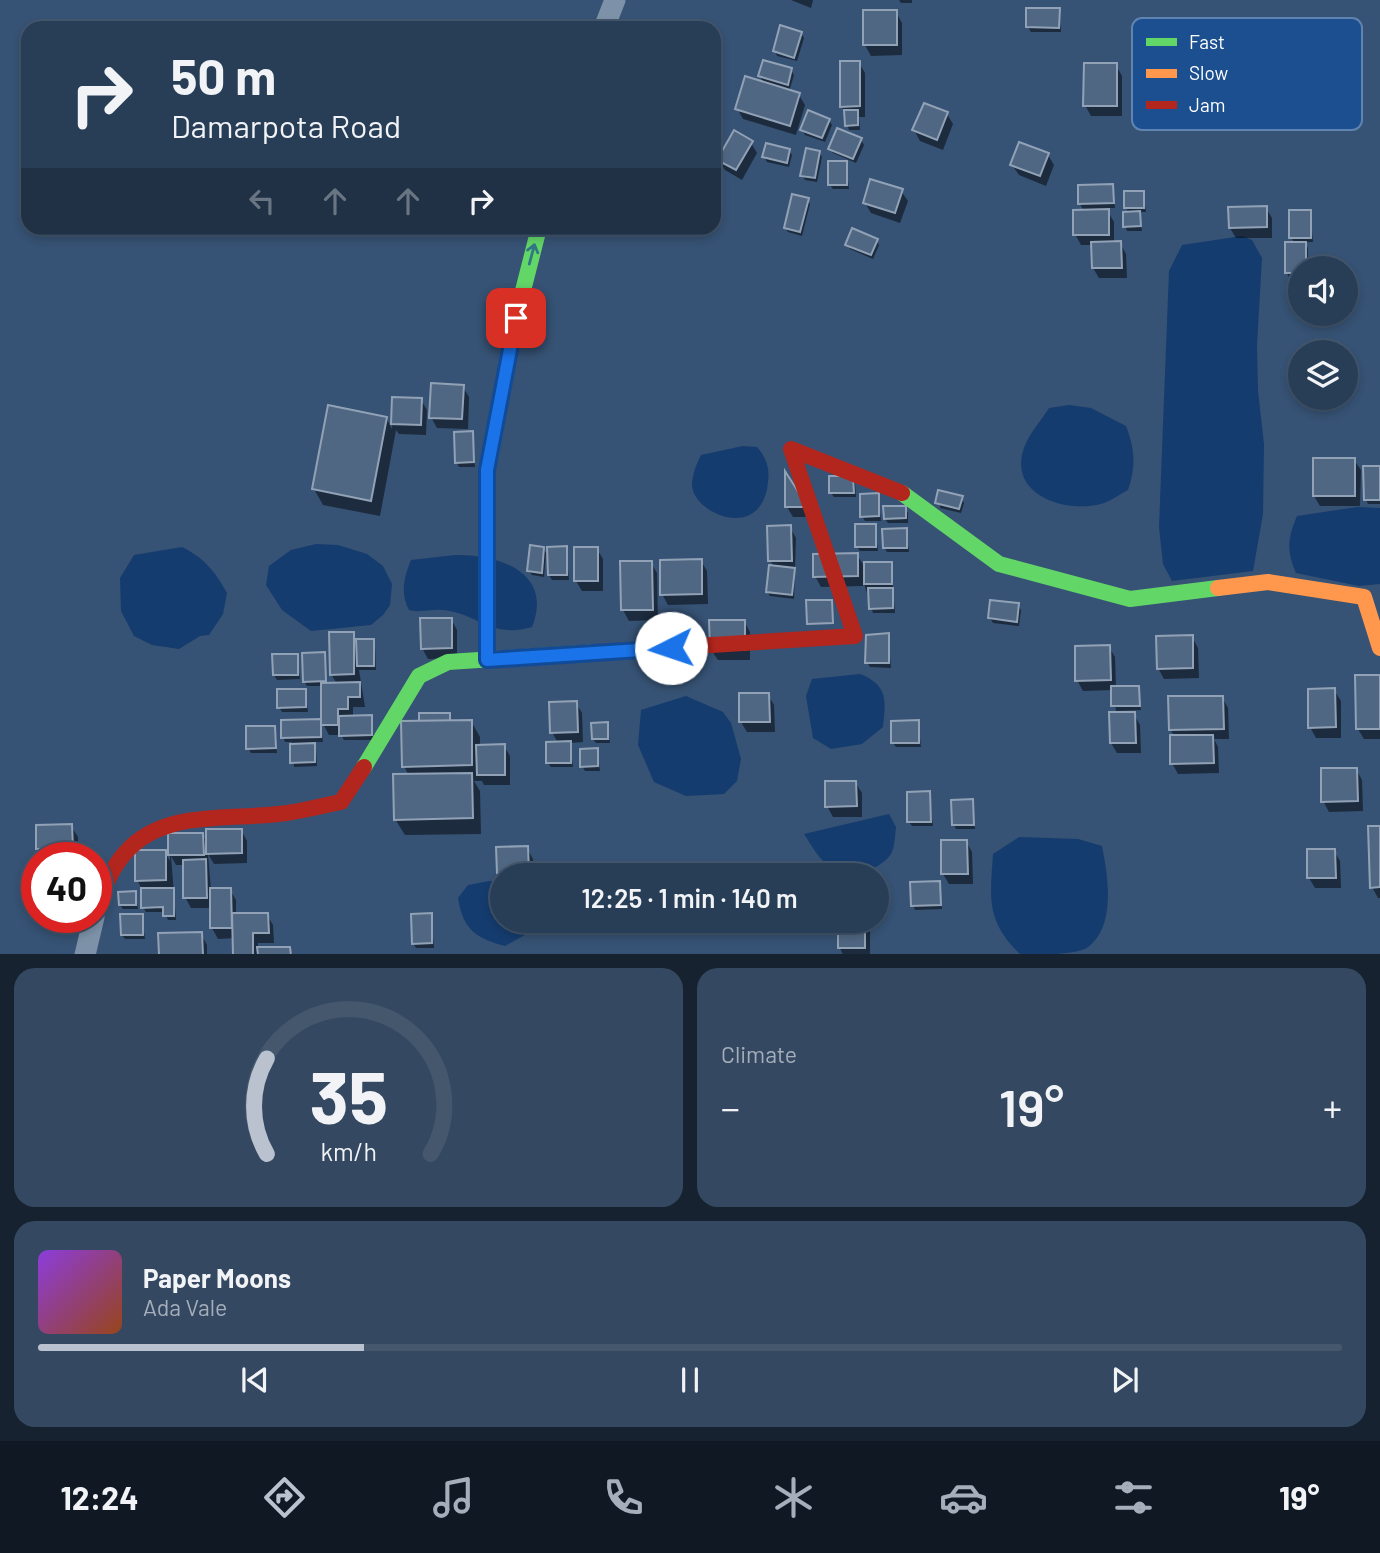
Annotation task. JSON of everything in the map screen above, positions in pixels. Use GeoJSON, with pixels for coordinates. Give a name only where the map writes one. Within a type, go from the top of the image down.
{"type":"FeatureCollection","features":[{"type":"Feature","properties":{"kind":"street"},"geometry":{"type":"LineString","coordinates":[[607,21],[615,0]]}},
{"type":"Feature","properties":{"kind":"street"},"geometry":{"type":"LineString","coordinates":[[487,660],[487,470],[516,318],[537,235]]}},
{"type":"Feature","properties":{"kind":"street"},"geometry":{"type":"LineString","coordinates":[[112,870],[143,836],[179,820],[278,814],[341,802],[385,735],[419,676],[448,662],[855,636],[791,449],[795,448],[903,493],[999,564],[1130,599],[1269,582],[1364,597],[1380,648]]}},
{"type":"Feature","properties":{"kind":"street"},"geometry":{"type":"LineString","coordinates":[[85,954],[90,933]]}},
{"type":"Feature","properties":{"kind":"water"},"geometry":{"type":"Polygon","coordinates":[[[1242,236],[1252,240],[1262,258],[1257,345],[1258,391],[1264,444],[1263,514],[1253,571],[1172,581],[1163,564],[1159,527],[1169,271],[1182,245],[1242,236]]]}},
{"type":"Feature","properties":{"kind":"water"},"geometry":{"type":"Polygon","coordinates":[[[1069,405],[1091,408],[1126,426],[1133,458],[1131,481],[1128,490],[1104,503],[1091,506],[1061,504],[1035,492],[1026,482],[1022,470],[1022,455],[1026,442],[1049,408],[1069,405]]]}},
{"type":"Feature","properties":{"kind":"water"},"geometry":{"type":"Polygon","coordinates":[[[743,446],[757,447],[768,467],[768,482],[763,501],[754,512],[742,517],[715,513],[704,506],[696,496],[692,486],[696,466],[701,455],[743,446]]]}},
{"type":"Feature","properties":{"kind":"water"},"geometry":{"type":"Polygon","coordinates":[[[1357,507],[1380,508],[1380,584],[1359,586],[1296,573],[1289,544],[1297,516],[1357,507]]]}},
{"type":"Feature","properties":{"kind":"water"},"geometry":{"type":"Polygon","coordinates":[[[316,544],[338,545],[367,554],[383,566],[392,584],[390,605],[371,625],[311,631],[282,610],[266,585],[269,566],[291,550],[316,544]]]}},
{"type":"Feature","properties":{"kind":"water"},"geometry":{"type":"Polygon","coordinates":[[[182,547],[203,561],[223,585],[227,593],[223,614],[209,635],[200,636],[179,649],[152,645],[134,636],[121,611],[120,578],[134,555],[182,547]]]}},
{"type":"Feature","properties":{"kind":"water"},"geometry":{"type":"Polygon","coordinates":[[[455,555],[488,558],[504,563],[529,580],[535,592],[537,608],[532,627],[505,630],[454,612],[409,610],[404,585],[411,560],[455,555]]]}},
{"type":"Feature","properties":{"kind":"water"},"geometry":{"type":"Polygon","coordinates":[[[860,674],[876,683],[883,694],[883,727],[862,744],[831,749],[813,738],[806,696],[812,679],[860,674]]]}},
{"type":"Feature","properties":{"kind":"water"},"geometry":{"type":"Polygon","coordinates":[[[686,696],[723,712],[731,723],[741,759],[737,781],[724,794],[686,796],[654,782],[638,745],[641,710],[686,696]]]}},
{"type":"Feature","properties":{"kind":"water"},"geometry":{"type":"Polygon","coordinates":[[[889,814],[896,827],[891,854],[882,863],[825,863],[804,834],[889,814]]]}},
{"type":"Feature","properties":{"kind":"water"},"geometry":{"type":"Polygon","coordinates":[[[1019,837],[1078,839],[1102,846],[1108,886],[1106,916],[1095,940],[1085,949],[1062,953],[1020,954],[1001,931],[991,897],[993,854],[1019,837]]]}},
{"type":"Feature","properties":{"kind":"water"},"geometry":{"type":"Polygon","coordinates":[[[490,881],[490,933],[528,933],[505,946],[472,931],[463,917],[458,898],[468,885],[490,881]]]}},
{"type":"Feature","properties":{"kind":"building"},"geometry":{"type":"Polygon","coordinates":[[[1026,8],[1060,8],[1059,28],[1026,27],[1026,8]]]}},
{"type":"Feature","properties":{"kind":"building"},"geometry":{"type":"Polygon","coordinates":[[[863,10],[897,10],[897,45],[863,45],[863,10]]]}},
{"type":"Feature","properties":{"kind":"building"},"geometry":{"type":"Polygon","coordinates":[[[780,25],[802,32],[794,58],[773,51],[780,25]]]}},
{"type":"Feature","properties":{"kind":"building"},"geometry":{"type":"Polygon","coordinates":[[[763,60],[792,68],[788,85],[758,76],[763,60]]]}},
{"type":"Feature","properties":{"kind":"building"},"geometry":{"type":"Polygon","coordinates":[[[840,61],[860,61],[860,106],[840,107],[840,61]]]}},
{"type":"Feature","properties":{"kind":"building"},"geometry":{"type":"Polygon","coordinates":[[[1084,63],[1117,63],[1117,106],[1083,106],[1084,63]]]}},
{"type":"Feature","properties":{"kind":"building"},"geometry":{"type":"Polygon","coordinates":[[[745,76],[800,93],[790,126],[735,109],[745,76]]]}},
{"type":"Feature","properties":{"kind":"building"},"geometry":{"type":"Polygon","coordinates":[[[924,103],[948,112],[937,140],[912,130],[924,103]]]}},
{"type":"Feature","properties":{"kind":"building"},"geometry":{"type":"Polygon","coordinates":[[[808,110],[830,119],[822,138],[800,130],[808,110]]]}},
{"type":"Feature","properties":{"kind":"building"},"geometry":{"type":"Polygon","coordinates":[[[844,110],[858,110],[858,125],[845,126],[844,110]]]}},
{"type":"Feature","properties":{"kind":"building"},"geometry":{"type":"Polygon","coordinates":[[[837,128],[862,138],[853,159],[828,149],[837,128]]]}},
{"type":"Feature","properties":{"kind":"building"},"geometry":{"type":"Polygon","coordinates":[[[734,130],[753,141],[736,170],[721,162],[721,153],[734,130]]]}},
{"type":"Feature","properties":{"kind":"building"},"geometry":{"type":"Polygon","coordinates":[[[1019,142],[1049,153],[1040,176],[1010,165],[1019,142]]]}},
{"type":"Feature","properties":{"kind":"building"},"geometry":{"type":"Polygon","coordinates":[[[766,143],[790,149],[787,163],[762,157],[766,143]]]}},
{"type":"Feature","properties":{"kind":"building"},"geometry":{"type":"Polygon","coordinates":[[[806,148],[820,151],[815,178],[800,176],[806,148]]]}},
{"type":"Feature","properties":{"kind":"building"},"geometry":{"type":"Polygon","coordinates":[[[828,161],[847,161],[847,185],[828,185],[828,161]]]}},
{"type":"Feature","properties":{"kind":"building"},"geometry":{"type":"Polygon","coordinates":[[[870,179],[903,189],[895,213],[863,203],[870,179]]]}},
{"type":"Feature","properties":{"kind":"building"},"geometry":{"type":"Polygon","coordinates":[[[1113,184],[1114,203],[1078,204],[1078,185],[1113,184]]]}},
{"type":"Feature","properties":{"kind":"building"},"geometry":{"type":"Polygon","coordinates":[[[1124,191],[1144,191],[1144,208],[1124,208],[1124,191]]]}},
{"type":"Feature","properties":{"kind":"building"},"geometry":{"type":"Polygon","coordinates":[[[792,194],[809,198],[800,232],[784,228],[792,194]]]}},
{"type":"Feature","properties":{"kind":"building"},"geometry":{"type":"Polygon","coordinates":[[[1267,206],[1267,227],[1229,228],[1228,207],[1267,206]]]}},
{"type":"Feature","properties":{"kind":"building"},"geometry":{"type":"Polygon","coordinates":[[[1109,209],[1109,235],[1073,235],[1073,210],[1109,209]]]}},
{"type":"Feature","properties":{"kind":"building"},"geometry":{"type":"Polygon","coordinates":[[[1289,210],[1311,210],[1311,238],[1289,238],[1289,210]]]}},
{"type":"Feature","properties":{"kind":"building"},"geometry":{"type":"Polygon","coordinates":[[[1140,211],[1141,226],[1123,227],[1123,212],[1140,211]]]}},
{"type":"Feature","properties":{"kind":"building"},"geometry":{"type":"Polygon","coordinates":[[[852,228],[878,239],[871,255],[845,245],[852,228]]]}},
{"type":"Feature","properties":{"kind":"building"},"geometry":{"type":"Polygon","coordinates":[[[1121,241],[1122,268],[1092,268],[1091,242],[1121,241]]]}},
{"type":"Feature","properties":{"kind":"building"},"geometry":{"type":"Polygon","coordinates":[[[1285,242],[1306,242],[1306,256],[1288,256],[1288,273],[1285,273],[1285,242]]]}},
{"type":"Feature","properties":{"kind":"building"},"geometry":{"type":"Polygon","coordinates":[[[431,383],[464,385],[462,419],[429,418],[431,383]]]}},
{"type":"Feature","properties":{"kind":"building"},"geometry":{"type":"Polygon","coordinates":[[[392,397],[422,398],[421,425],[391,424],[392,397]]]}},
{"type":"Feature","properties":{"kind":"building"},"geometry":{"type":"Polygon","coordinates":[[[328,405],[387,417],[371,501],[312,489],[328,405]]]}},
{"type":"Feature","properties":{"kind":"building"},"geometry":{"type":"Polygon","coordinates":[[[473,431],[474,462],[455,463],[454,432],[473,431]]]}},
{"type":"Feature","properties":{"kind":"building"},"geometry":{"type":"Polygon","coordinates":[[[1313,458],[1355,458],[1355,496],[1313,496],[1313,458]]]}},
{"type":"Feature","properties":{"kind":"building"},"geometry":{"type":"Polygon","coordinates":[[[1363,466],[1380,466],[1380,500],[1364,500],[1363,466]]]}},
{"type":"Feature","properties":{"kind":"building"},"geometry":{"type":"Polygon","coordinates":[[[785,471],[808,507],[785,507],[785,471]]]}},
{"type":"Feature","properties":{"kind":"building"},"geometry":{"type":"Polygon","coordinates":[[[829,476],[853,476],[854,493],[829,493],[829,476]]]}},
{"type":"Feature","properties":{"kind":"building"},"geometry":{"type":"Polygon","coordinates":[[[938,490],[963,496],[959,509],[935,503],[938,490]]]}},
{"type":"Feature","properties":{"kind":"building"},"geometry":{"type":"Polygon","coordinates":[[[879,493],[879,516],[860,517],[860,494],[879,493]]]}},
{"type":"Feature","properties":{"kind":"building"},"geometry":{"type":"Polygon","coordinates":[[[883,506],[906,506],[906,518],[884,519],[883,506]]]}},
{"type":"Feature","properties":{"kind":"building"},"geometry":{"type":"Polygon","coordinates":[[[855,524],[876,524],[876,547],[855,547],[855,524]]]}},
{"type":"Feature","properties":{"kind":"building"},"geometry":{"type":"Polygon","coordinates":[[[791,525],[792,561],[768,561],[767,526],[791,525]]]}},
{"type":"Feature","properties":{"kind":"building"},"geometry":{"type":"Polygon","coordinates":[[[907,528],[907,548],[883,548],[882,529],[907,528]]]}},
{"type":"Feature","properties":{"kind":"building"},"geometry":{"type":"Polygon","coordinates":[[[530,545],[544,547],[542,573],[527,571],[530,545]]]}},
{"type":"Feature","properties":{"kind":"building"},"geometry":{"type":"Polygon","coordinates":[[[567,546],[567,575],[548,575],[547,547],[567,546]]]}},
{"type":"Feature","properties":{"kind":"building"},"geometry":{"type":"Polygon","coordinates":[[[574,547],[598,547],[598,581],[574,581],[574,547]]]}},
{"type":"Feature","properties":{"kind":"building"},"geometry":{"type":"Polygon","coordinates":[[[858,553],[858,576],[813,577],[813,554],[858,553]]]}},
{"type":"Feature","properties":{"kind":"building"},"geometry":{"type":"Polygon","coordinates":[[[702,559],[702,594],[660,595],[660,560],[702,559]]]}},
{"type":"Feature","properties":{"kind":"building"},"geometry":{"type":"Polygon","coordinates":[[[620,561],[652,561],[653,610],[621,610],[620,561]]]}},
{"type":"Feature","properties":{"kind":"building"},"geometry":{"type":"Polygon","coordinates":[[[864,562],[892,562],[892,584],[864,584],[864,562]]]}},
{"type":"Feature","properties":{"kind":"building"},"geometry":{"type":"Polygon","coordinates":[[[769,565],[795,568],[792,595],[766,592],[769,565]]]}},
{"type":"Feature","properties":{"kind":"building"},"geometry":{"type":"Polygon","coordinates":[[[868,588],[893,588],[893,608],[869,609],[868,588]]]}},
{"type":"Feature","properties":{"kind":"building"},"geometry":{"type":"Polygon","coordinates":[[[806,600],[832,600],[833,623],[807,624],[806,600]]]}},
{"type":"Feature","properties":{"kind":"building"},"geometry":{"type":"Polygon","coordinates":[[[990,600],[1019,603],[1017,622],[988,618],[990,600]]]}},
{"type":"Feature","properties":{"kind":"building"},"geometry":{"type":"Polygon","coordinates":[[[420,618],[452,618],[452,648],[421,649],[420,618]]]}},
{"type":"Feature","properties":{"kind":"building"},"geometry":{"type":"Polygon","coordinates":[[[709,620],[745,620],[745,650],[710,650],[709,620]]]}},
{"type":"Feature","properties":{"kind":"building"},"geometry":{"type":"Polygon","coordinates":[[[329,632],[354,632],[354,674],[330,675],[329,632]]]}},
{"type":"Feature","properties":{"kind":"building"},"geometry":{"type":"Polygon","coordinates":[[[889,633],[889,663],[865,663],[866,635],[889,633]]]}},
{"type":"Feature","properties":{"kind":"building"},"geometry":{"type":"Polygon","coordinates":[[[1193,635],[1193,668],[1157,669],[1156,636],[1193,635]]]}},
{"type":"Feature","properties":{"kind":"building"},"geometry":{"type":"Polygon","coordinates":[[[356,639],[374,639],[374,666],[357,666],[356,639]]]}},
{"type":"Feature","properties":{"kind":"building"},"geometry":{"type":"Polygon","coordinates":[[[1110,645],[1111,680],[1075,681],[1075,646],[1110,645]]]}},
{"type":"Feature","properties":{"kind":"building"},"geometry":{"type":"Polygon","coordinates":[[[325,652],[326,681],[303,682],[302,653],[325,652]]]}},
{"type":"Feature","properties":{"kind":"building"},"geometry":{"type":"Polygon","coordinates":[[[272,654],[298,654],[298,675],[273,675],[272,654]]]}},
{"type":"Feature","properties":{"kind":"building"},"geometry":{"type":"Polygon","coordinates":[[[1355,675],[1380,675],[1380,729],[1356,729],[1355,675]]]}},
{"type":"Feature","properties":{"kind":"building"},"geometry":{"type":"Polygon","coordinates":[[[360,682],[360,697],[348,697],[348,709],[338,709],[338,725],[321,725],[321,683],[360,682]]]}},
{"type":"Feature","properties":{"kind":"building"},"geometry":{"type":"Polygon","coordinates":[[[1111,686],[1139,686],[1140,706],[1111,706],[1111,686]]]}},
{"type":"Feature","properties":{"kind":"building"},"geometry":{"type":"Polygon","coordinates":[[[1335,688],[1336,727],[1308,728],[1308,689],[1335,688]]]}},
{"type":"Feature","properties":{"kind":"building"},"geometry":{"type":"Polygon","coordinates":[[[277,689],[306,689],[306,707],[277,708],[277,689]]]}},
{"type":"Feature","properties":{"kind":"building"},"geometry":{"type":"Polygon","coordinates":[[[739,693],[769,693],[770,722],[739,722],[739,693]]]}},
{"type":"Feature","properties":{"kind":"building"},"geometry":{"type":"Polygon","coordinates":[[[1168,696],[1223,696],[1224,729],[1169,730],[1168,696]]]}},
{"type":"Feature","properties":{"kind":"building"},"geometry":{"type":"Polygon","coordinates":[[[577,701],[578,732],[550,733],[549,702],[577,701]]]}},
{"type":"Feature","properties":{"kind":"building"},"geometry":{"type":"Polygon","coordinates":[[[1109,712],[1135,712],[1136,743],[1110,743],[1109,712]]]}},
{"type":"Feature","properties":{"kind":"building"},"geometry":{"type":"Polygon","coordinates":[[[419,713],[450,713],[450,734],[419,734],[419,713]]]}},
{"type":"Feature","properties":{"kind":"building"},"geometry":{"type":"Polygon","coordinates":[[[372,715],[372,735],[339,736],[339,716],[372,715]]]}},
{"type":"Feature","properties":{"kind":"building"},"geometry":{"type":"Polygon","coordinates":[[[321,719],[321,737],[281,738],[281,720],[321,719]]]}},
{"type":"Feature","properties":{"kind":"building"},"geometry":{"type":"Polygon","coordinates":[[[472,720],[472,765],[402,767],[401,721],[472,720]]]}},
{"type":"Feature","properties":{"kind":"building"},"geometry":{"type":"Polygon","coordinates":[[[919,720],[919,743],[891,743],[891,721],[919,720]]]}},
{"type":"Feature","properties":{"kind":"building"},"geometry":{"type":"Polygon","coordinates":[[[608,722],[608,739],[592,739],[591,723],[608,722]]]}},
{"type":"Feature","properties":{"kind":"building"},"geometry":{"type":"Polygon","coordinates":[[[246,726],[275,726],[276,748],[246,749],[246,726]]]}},
{"type":"Feature","properties":{"kind":"building"},"geometry":{"type":"Polygon","coordinates":[[[1170,735],[1213,735],[1214,763],[1170,764],[1170,735]]]}},
{"type":"Feature","properties":{"kind":"building"},"geometry":{"type":"Polygon","coordinates":[[[571,741],[571,763],[546,763],[546,742],[571,741]]]}},
{"type":"Feature","properties":{"kind":"building"},"geometry":{"type":"Polygon","coordinates":[[[315,743],[315,762],[290,763],[290,744],[315,743]]]}},
{"type":"Feature","properties":{"kind":"building"},"geometry":{"type":"Polygon","coordinates":[[[505,744],[505,775],[477,775],[476,745],[505,744]]]}},
{"type":"Feature","properties":{"kind":"building"},"geometry":{"type":"Polygon","coordinates":[[[598,748],[598,766],[580,767],[580,749],[598,748]]]}},
{"type":"Feature","properties":{"kind":"building"},"geometry":{"type":"Polygon","coordinates":[[[1321,768],[1357,768],[1358,801],[1321,802],[1321,768]]]}},
{"type":"Feature","properties":{"kind":"building"},"geometry":{"type":"Polygon","coordinates":[[[472,773],[473,818],[394,820],[393,774],[472,773]]]}},
{"type":"Feature","properties":{"kind":"building"},"geometry":{"type":"Polygon","coordinates":[[[825,781],[856,781],[857,806],[825,807],[825,781]]]}},
{"type":"Feature","properties":{"kind":"building"},"geometry":{"type":"Polygon","coordinates":[[[930,791],[931,822],[907,822],[907,792],[930,791]]]}},
{"type":"Feature","properties":{"kind":"building"},"geometry":{"type":"Polygon","coordinates":[[[973,799],[974,825],[952,825],[951,800],[973,799]]]}},
{"type":"Feature","properties":{"kind":"building"},"geometry":{"type":"Polygon","coordinates":[[[72,824],[73,842],[36,842],[36,825],[72,824]]]}},
{"type":"Feature","properties":{"kind":"building"},"geometry":{"type":"Polygon","coordinates":[[[1368,826],[1380,826],[1380,887],[1370,888],[1368,826]]]}},
{"type":"Feature","properties":{"kind":"building"},"geometry":{"type":"Polygon","coordinates":[[[206,829],[242,829],[242,853],[206,854],[206,829]]]}},
{"type":"Feature","properties":{"kind":"building"},"geometry":{"type":"Polygon","coordinates":[[[168,833],[203,833],[204,855],[168,855],[168,833]]]}},
{"type":"Feature","properties":{"kind":"building"},"geometry":{"type":"Polygon","coordinates":[[[941,840],[967,840],[968,874],[941,874],[941,840]]]}},
{"type":"Feature","properties":{"kind":"building"},"geometry":{"type":"Polygon","coordinates":[[[528,846],[529,863],[497,863],[496,847],[528,846]]]}},
{"type":"Feature","properties":{"kind":"building"},"geometry":{"type":"Polygon","coordinates":[[[1307,849],[1335,849],[1336,878],[1307,878],[1307,849]]]}},
{"type":"Feature","properties":{"kind":"building"},"geometry":{"type":"Polygon","coordinates":[[[135,850],[166,850],[166,880],[135,881],[135,850]]]}},
{"type":"Feature","properties":{"kind":"building"},"geometry":{"type":"Polygon","coordinates":[[[206,859],[207,898],[183,898],[183,860],[206,859]]]}},
{"type":"Feature","properties":{"kind":"building"},"geometry":{"type":"Polygon","coordinates":[[[940,881],[941,905],[911,906],[910,882],[940,881]]]}},
{"type":"Feature","properties":{"kind":"building"},"geometry":{"type":"Polygon","coordinates":[[[141,888],[174,888],[174,916],[163,916],[163,907],[141,908],[141,888]]]}},
{"type":"Feature","properties":{"kind":"building"},"geometry":{"type":"Polygon","coordinates":[[[210,888],[231,888],[232,928],[210,928],[210,888]]]}},
{"type":"Feature","properties":{"kind":"building"},"geometry":{"type":"Polygon","coordinates":[[[136,891],[136,905],[119,905],[118,892],[136,891]]]}},
{"type":"Feature","properties":{"kind":"building"},"geometry":{"type":"Polygon","coordinates":[[[232,913],[268,913],[269,933],[253,933],[253,954],[233,954],[232,913]]]}},
{"type":"Feature","properties":{"kind":"building"},"geometry":{"type":"Polygon","coordinates":[[[432,913],[432,943],[412,944],[411,914],[432,913]]]}},
{"type":"Feature","properties":{"kind":"building"},"geometry":{"type":"Polygon","coordinates":[[[120,914],[143,914],[143,935],[121,935],[120,914]]]}},
{"type":"Feature","properties":{"kind":"building"},"geometry":{"type":"Polygon","coordinates":[[[202,932],[203,954],[159,954],[158,933],[202,932]]]}},
{"type":"Feature","properties":{"kind":"building"},"geometry":{"type":"Polygon","coordinates":[[[838,933],[865,933],[865,948],[838,948],[838,933]]]}},
{"type":"Feature","properties":{"kind":"building"},"geometry":{"type":"Polygon","coordinates":[[[257,947],[290,947],[291,954],[258,954],[257,947]]]}},
{"type":"Feature","properties":{"kind":"traffic: fast"},"geometry":{"type":"LineString","coordinates":[[487,660],[487,470],[516,318],[537,235]]}},
{"type":"Feature","properties":{"kind":"traffic: fast"},"geometry":{"type":"LineString","coordinates":[[902,493],[999,564],[1130,599],[1218,588]]}},
{"type":"Feature","properties":{"kind":"traffic: fast"},"geometry":{"type":"LineString","coordinates":[[364,767],[419,676],[448,662],[600,652]]}},
{"type":"Feature","properties":{"kind":"traffic: slow"},"geometry":{"type":"LineString","coordinates":[[1218,588],[1268,582],[1364,597],[1380,648]]}},
{"type":"Feature","properties":{"kind":"traffic: jam"},"geometry":{"type":"LineString","coordinates":[[600,652],[855,636],[791,449],[902,493]]}},
{"type":"Feature","properties":{"kind":"traffic: jam"},"geometry":{"type":"LineString","coordinates":[[112,872],[126,852],[141,839],[158,829],[177,823],[286,813],[341,802],[364,767]]}},
{"type":"Feature","properties":{"kind":"route"},"geometry":{"type":"LineString","coordinates":[[516,318],[487,470],[487,660],[671,648]]}}]}
